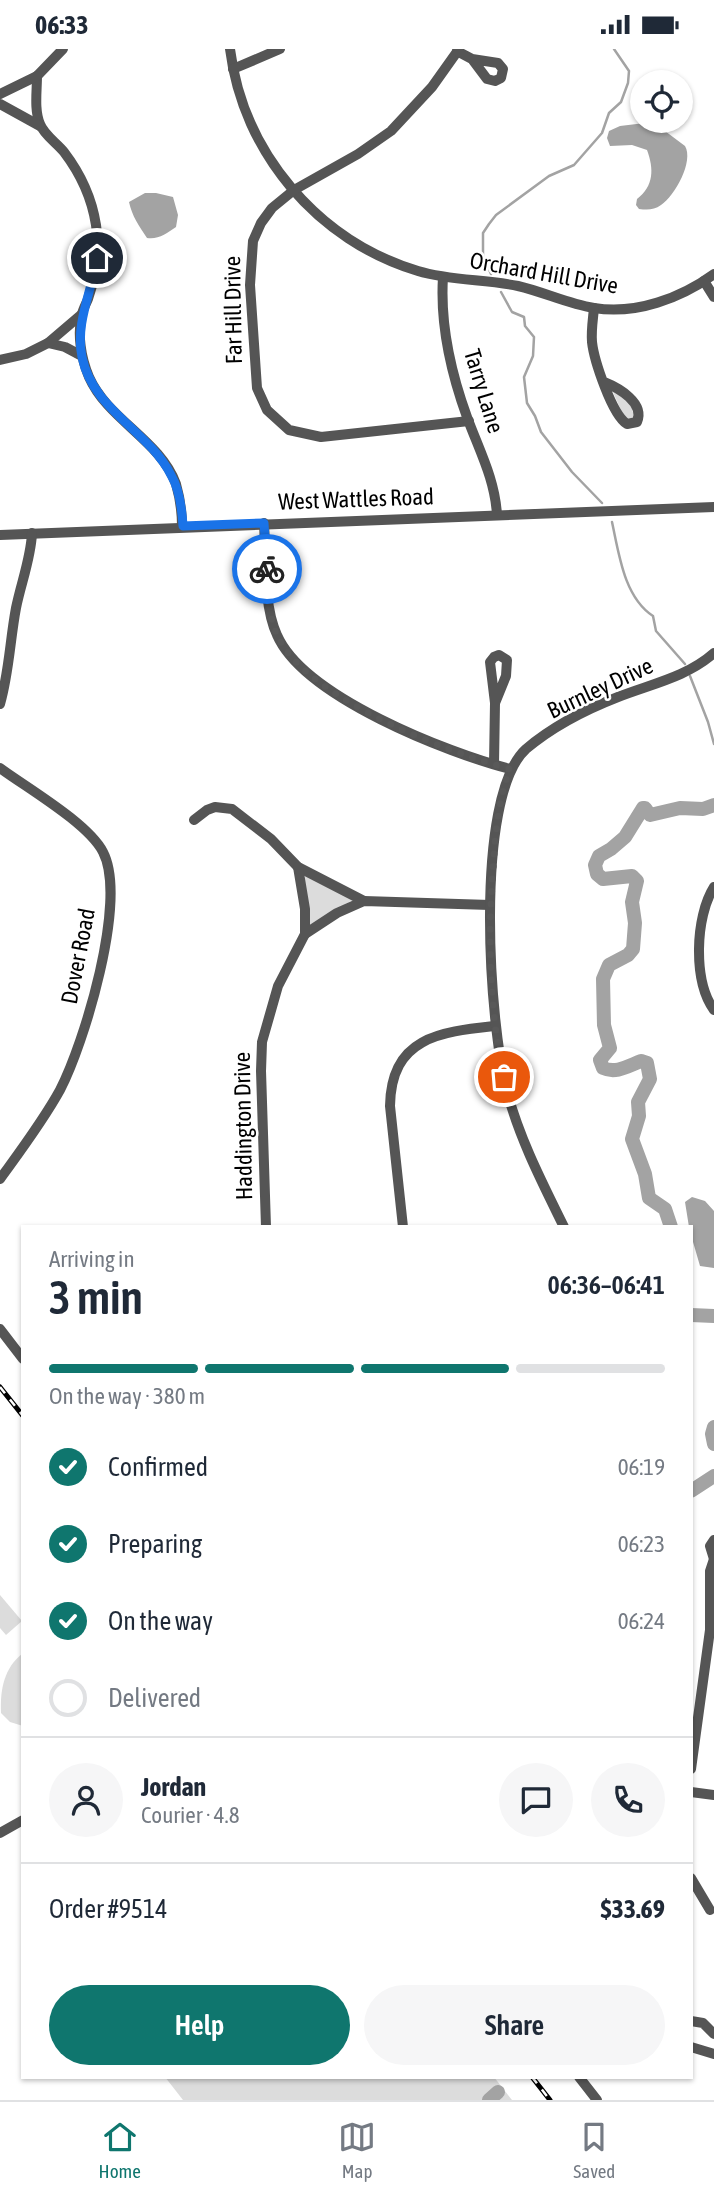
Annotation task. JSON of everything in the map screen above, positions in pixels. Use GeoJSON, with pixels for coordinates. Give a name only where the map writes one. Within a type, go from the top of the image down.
{"type":"FeatureCollection","features":[{"type":"Feature","properties":{"kind":"street"},"geometry":{"type":"LineString","coordinates":[[0,94],[37,76],[63,49]]}},
{"type":"Feature","properties":{"kind":"street","name":"Orchard Hill Drive"},"geometry":{"type":"LineString","coordinates":[[230,49],[236,87],[255,133],[272,164],[320,217],[350,241],[391,261],[443,277],[519,287],[594,308],[644,306],[676,296],[714,274]]}},
{"type":"Feature","properties":{"kind":"street"},"geometry":{"type":"LineString","coordinates":[[233,69],[280,49]]}},
{"type":"Feature","properties":{"kind":"street"},"geometry":{"type":"LineString","coordinates":[[458,50],[472,59]]}},
{"type":"Feature","properties":{"kind":"street","name":"Far Hill Drive"},"geometry":{"type":"LineString","coordinates":[[458,50],[432,87],[391,131],[279,201],[261,223],[251,251],[250,285],[259,395],[267,410],[289,430],[321,437],[469,421]]}},
{"type":"Feature","properties":{"kind":"street"},"geometry":{"type":"LineString","coordinates":[[37,76],[40,126]]}},
{"type":"Feature","properties":{"kind":"street"},"geometry":{"type":"LineString","coordinates":[[0,104],[40,126],[77,170],[96,223],[97,258],[82,314],[82,356],[90,380],[103,401],[154,451],[171,474],[183,526]]}},
{"type":"Feature","properties":{"kind":"street","name":"Tarry Lane"},"geometry":{"type":"LineString","coordinates":[[443,277],[444,317],[450,361],[456,386],[492,478],[497,515]]}},
{"type":"Feature","properties":{"kind":"street"},"geometry":{"type":"LineString","coordinates":[[704,281],[714,297]]}},
{"type":"Feature","properties":{"kind":"street"},"geometry":{"type":"LineString","coordinates":[[594,308],[592,342],[604,382]]}},
{"type":"Feature","properties":{"kind":"street"},"geometry":{"type":"LineString","coordinates":[[0,360],[19,356],[48,343],[82,314]]}},
{"type":"Feature","properties":{"kind":"street"},"geometry":{"type":"LineString","coordinates":[[48,343],[82,356]]}},
{"type":"Feature","properties":{"kind":"street","name":"West Wattles Road"},"geometry":{"type":"LineString","coordinates":[[0,535],[714,507]]}},
{"type":"Feature","properties":{"kind":"street"},"geometry":{"type":"LineString","coordinates":[[264,523],[272,618],[279,639],[292,658],[317,680],[374,716],[433,743],[510,769]]}},
{"type":"Feature","properties":{"kind":"street"},"geometry":{"type":"LineString","coordinates":[[0,704],[6,680],[15,609],[32,533]]}},
{"type":"Feature","properties":{"kind":"street","name":"Burnley Drive"},"geometry":{"type":"LineString","coordinates":[[563,1225],[517,1126],[502,1071],[495,1026],[490,905],[500,807],[510,769],[527,748],[562,726],[603,704],[684,673],[714,653]]}},
{"type":"Feature","properties":{"kind":"street"},"geometry":{"type":"LineString","coordinates":[[494,764],[495,703]]}},
{"type":"Feature","properties":{"kind":"street","name":"Dover Road"},"geometry":{"type":"LineString","coordinates":[[0,768],[62,812],[94,840],[107,860],[110,884],[108,920],[101,960],[74,1059],[49,1109],[0,1179]]}},
{"type":"Feature","properties":{"kind":"street"},"geometry":{"type":"LineString","coordinates":[[194,820],[215,807],[232,809],[271,839],[298,867],[364,901],[490,905]]}},
{"type":"Feature","properties":{"kind":"street"},"geometry":{"type":"LineString","coordinates":[[298,867],[305,909],[305,934]]}},
{"type":"Feature","properties":{"kind":"street"},"geometry":{"type":"LineString","coordinates":[[714,887],[704,909],[700,939],[703,988],[714,1010]]}},
{"type":"Feature","properties":{"kind":"street"},"geometry":{"type":"LineString","coordinates":[[305,934],[337,913],[364,901]]}},
{"type":"Feature","properties":{"kind":"street","name":"Haddington Drive"},"geometry":{"type":"LineString","coordinates":[[266,1225],[262,1042],[278,986],[305,934]]}},
{"type":"Feature","properties":{"kind":"street"},"geometry":{"type":"LineString","coordinates":[[403,1225],[390,1106],[396,1072],[411,1051],[434,1035],[495,1026]]}},
{"type":"Feature","properties":{"kind":"street"},"geometry":{"type":"LineString","coordinates":[[0,1329],[21,1356]]}},
{"type":"Feature","properties":{"kind":"street"},"geometry":{"type":"LineString","coordinates":[[693,1754],[710,1630],[710,1571],[714,1559],[710,1546],[714,1540]]}},
{"type":"Feature","properties":{"kind":"street"},"geometry":{"type":"LineString","coordinates":[[693,1792],[714,1795]]}},
{"type":"Feature","properties":{"kind":"street"},"geometry":{"type":"LineString","coordinates":[[0,1833],[21,1821]]}},
{"type":"Feature","properties":{"kind":"street"},"geometry":{"type":"LineString","coordinates":[[693,1881],[710,1910]]}},
{"type":"Feature","properties":{"kind":"street"},"geometry":{"type":"LineString","coordinates":[[693,2021],[703,2023],[714,2034]]}},
{"type":"Feature","properties":{"kind":"street"},"geometry":{"type":"LineString","coordinates":[[693,2048],[714,2054]]}},
{"type":"Feature","properties":{"kind":"street"},"geometry":{"type":"LineString","coordinates":[[581,2079],[597,2100]]}},
{"type":"Feature","properties":{"kind":"shaded area"},"geometry":{"type":"Polygon","coordinates":[[[630,125],[630,133],[668,133],[685,146],[687,160],[682,178],[672,194],[658,207],[639,209],[636,205],[637,199],[647,189],[651,164],[647,150],[632,145],[610,146],[607,138],[609,131],[630,125]]]}},
{"type":"Feature","properties":{"kind":"shaded area"},"geometry":{"type":"Polygon","coordinates":[[[145,193],[173,197],[178,215],[176,227],[162,236],[147,238],[134,216],[129,202],[145,193]]]}},
{"type":"Feature","properties":{"kind":"shaded area"},"geometry":{"type":"Polygon","coordinates":[[[612,390],[630,405],[633,418],[625,419],[612,390]]]}},
{"type":"Feature","properties":{"kind":"shaded area"},"geometry":{"type":"Polygon","coordinates":[[[306,875],[353,900],[309,926],[304,877],[306,875]]]}},
{"type":"Feature","properties":{"kind":"shaded area"},"geometry":{"type":"Polygon","coordinates":[[[692,1197],[705,1201],[714,1211],[714,1268],[700,1266],[693,1242],[693,1225],[689,1225],[685,1202],[692,1197]]]}},
{"type":"Feature","properties":{"kind":"shaded area"},"geometry":{"type":"Polygon","coordinates":[[[0,1595],[21,1622],[6,1635],[0,1628],[0,1595]]]}},
{"type":"Feature","properties":{"kind":"shaded area"},"geometry":{"type":"Polygon","coordinates":[[[21,1655],[21,1725],[10,1722],[1,1713],[7,1672],[21,1655]]]}},
{"type":"Feature","properties":{"kind":"shaded area"},"geometry":{"type":"Polygon","coordinates":[[[167,2079],[496,2079],[512,2100],[183,2100],[167,2079]]]}},
{"type":"Feature","properties":{"kind":"waterway"},"geometry":{"type":"LineString","coordinates":[[491,274],[483,256],[483,233],[489,224],[496,215],[549,176],[574,165],[602,133],[609,113],[621,102],[629,71],[614,49]]}},
{"type":"Feature","properties":{"kind":"waterway"},"geometry":{"type":"LineString","coordinates":[[501,292],[512,312],[524,317],[525,326],[534,337],[533,356],[524,377],[527,403],[541,432],[572,472],[602,503]]}},
{"type":"Feature","properties":{"kind":"waterway"},"geometry":{"type":"LineString","coordinates":[[612,522],[620,561],[635,598],[653,616],[656,631],[685,664]]}},
{"type":"Feature","properties":{"kind":"waterway"},"geometry":{"type":"LineString","coordinates":[[690,676],[714,744]]}},
{"type":"Feature","properties":{"kind":"waterway"},"geometry":{"type":"LineString","coordinates":[[670,1225],[665,1209],[649,1198],[645,1174],[632,1139],[639,1116],[638,1102],[650,1079],[647,1063],[641,1061],[622,1069],[608,1070],[603,1068],[600,1060],[610,1048],[604,1025],[603,979],[609,965],[628,955],[633,949],[635,923],[632,902],[637,881],[632,876],[603,879],[597,874],[595,865],[599,856],[625,837],[643,808],[650,815],[680,808],[703,809],[714,805]]}},
{"type":"Feature","properties":{"kind":"waterway"},"geometry":{"type":"LineString","coordinates":[[693,1315],[714,1316]]}},
{"type":"Feature","properties":{"kind":"waterway"},"geometry":{"type":"LineString","coordinates":[[714,1427],[714,1444]]}},
{"type":"Feature","properties":{"kind":"waterway"},"geometry":{"type":"LineString","coordinates":[[693,1490],[714,1476]]}},
{"type":"Feature","properties":{"kind":"waterway"},"geometry":{"type":"LineString","coordinates":[[489,2100],[498,2092]]}},
{"type":"Feature","properties":{"kind":"railway"},"geometry":{"type":"LineString","coordinates":[[0,1387],[21,1413]]}},
{"type":"Feature","properties":{"kind":"railway"},"geometry":{"type":"LineString","coordinates":[[534,2079],[550,2100]]}},
{"type":"Feature","properties":{"kind":"way so far"},"geometry":{"type":"LineString","coordinates":[[267,569],[270,609],[276,634],[286,652],[309,673],[327,687],[398,728],[451,751],[510,769],[500,807],[490,905],[492,987],[504,1077]]}},
{"type":"Feature","properties":{"kind":"route"},"geometry":{"type":"LineString","coordinates":[[97,258],[82,314],[81,330],[82,356],[93,386],[103,401],[165,465],[176,484],[183,526],[264,523],[267,569]]}}]}
